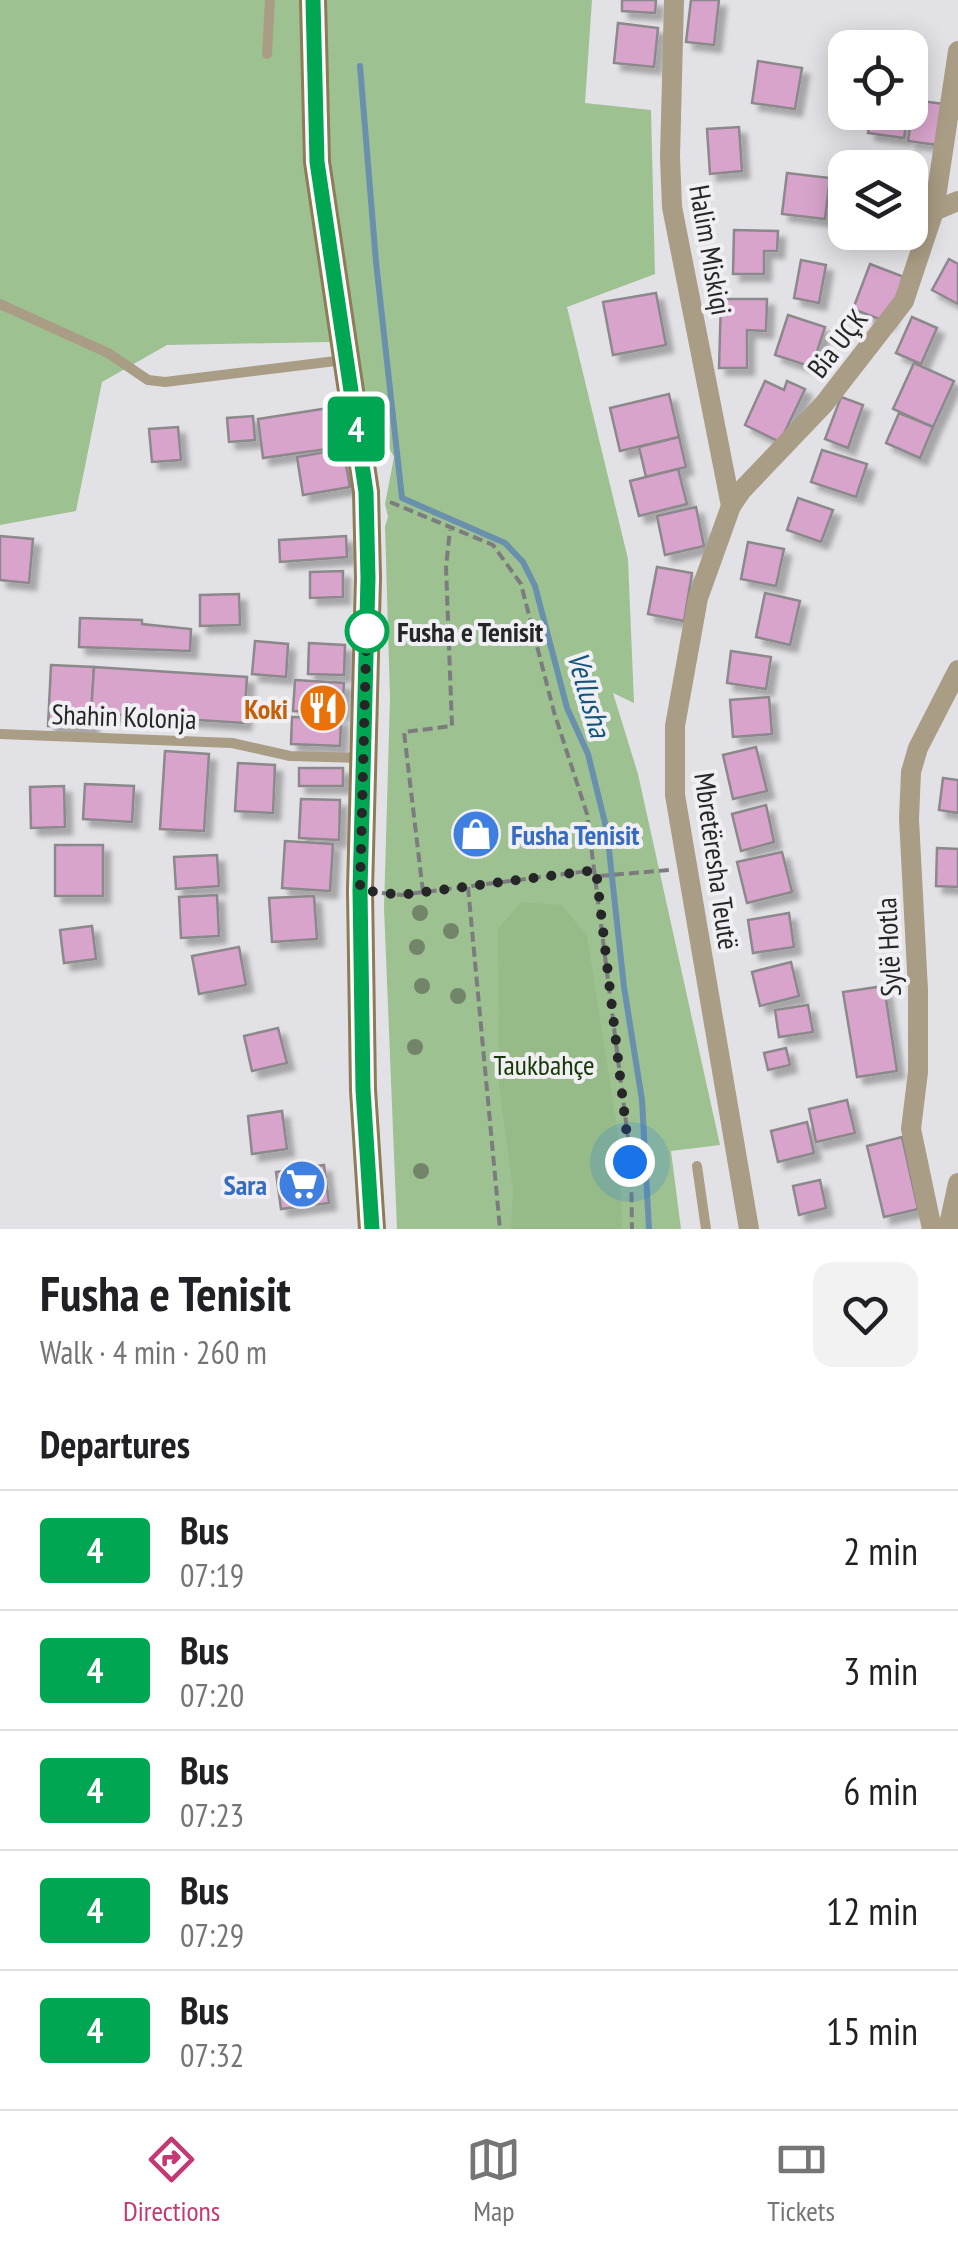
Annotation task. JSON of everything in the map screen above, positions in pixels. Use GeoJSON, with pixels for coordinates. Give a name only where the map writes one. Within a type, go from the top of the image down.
{"type":"FeatureCollection","features":[{"type":"Feature","properties":{"kind":"street"},"geometry":{"type":"LineString","coordinates":[[313,0],[317,162],[366,492],[360,890],[363,1090],[372,1229]]}},
{"type":"Feature","properties":{"kind":"street","name":"Halim Miskiqi"},"geometry":{"type":"LineString","coordinates":[[674,0],[672,207],[731,506]]}},
{"type":"Feature","properties":{"kind":"street","name":"Bia UÇK"},"geometry":{"type":"LineString","coordinates":[[731,506],[824,404],[904,300],[934,212],[958,51]]}},
{"type":"Feature","properties":{"kind":"street"},"geometry":{"type":"LineString","coordinates":[[934,212],[958,201]]}},
{"type":"Feature","properties":{"kind":"street","name":"Mbretëresha Teutë"},"geometry":{"type":"LineString","coordinates":[[731,506],[698,598],[675,726],[675,795],[749,1229]]}},
{"type":"Feature","properties":{"kind":"street","name":"Sylë Hotla"},"geometry":{"type":"LineString","coordinates":[[932,1229],[911,1128],[918,1072],[909,819],[911,772],[918,748],[958,670]]}},
{"type":"Feature","properties":{"kind":"street"},"geometry":{"type":"LineString","coordinates":[[948,1229],[958,1183]]}},
{"type":"Feature","properties":{"kind":"lane"},"geometry":{"type":"LineString","coordinates":[[267,54],[270,0]]}},
{"type":"Feature","properties":{"kind":"lane"},"geometry":{"type":"LineString","coordinates":[[0,304],[108,353],[148,380],[164,382],[345,360]]}},
{"type":"Feature","properties":{"kind":"lane","name":"Shahin Kolonja"},"geometry":{"type":"LineString","coordinates":[[0,734],[232,743],[290,756],[364,758]]}},
{"type":"Feature","properties":{"kind":"lane"},"geometry":{"type":"LineString","coordinates":[[697,1166],[706,1229]]}},
{"type":"Feature","properties":{"kind":"path"},"geometry":{"type":"LineString","coordinates":[[386,500],[493,545],[521,584],[554,712],[587,814],[630,1162],[632,1229]]}},
{"type":"Feature","properties":{"kind":"path"},"geometry":{"type":"LineString","coordinates":[[424,892],[404,732],[452,726],[446,567],[450,528]]}},
{"type":"Feature","properties":{"kind":"path"},"geometry":{"type":"LineString","coordinates":[[360,890],[401,895],[596,874],[689,869]]}},
{"type":"Feature","properties":{"kind":"path"},"geometry":{"type":"LineString","coordinates":[[468,887],[500,1229]]}},
{"type":"Feature","properties":{"kind":"green space","name":"Taukbahçe"},"geometry":{"type":"Polygon","coordinates":[[[0,0],[592,0],[585,103],[651,110],[655,274],[567,307],[628,559],[634,703],[613,693],[638,774],[720,1145],[671,1151],[681,1229],[397,1229],[384,908],[390,698],[385,504],[394,457],[330,342],[167,345],[102,382],[76,511],[0,525],[0,0]]]}},
{"type":"Feature","properties":{"kind":"green space","name":"Taukbahçe"},"geometry":{"type":"Polygon","coordinates":[[[521,902],[562,905],[587,936],[620,1146],[622,1229],[511,1229],[513,1191],[499,1085],[498,929],[521,902]]]}},
{"type":"Feature","properties":{"kind":"building"},"geometry":{"type":"Polygon","coordinates":[[[622,0],[656,0],[655,13],[622,11],[622,0]]]}},
{"type":"Feature","properties":{"kind":"building"},"geometry":{"type":"Polygon","coordinates":[[[691,0],[719,0],[714,45],[686,42],[691,0]]]}},
{"type":"Feature","properties":{"kind":"building"},"geometry":{"type":"Polygon","coordinates":[[[618,23],[658,28],[654,67],[614,63],[618,23]]]}},
{"type":"Feature","properties":{"kind":"building"},"geometry":{"type":"Polygon","coordinates":[[[758,61],[802,68],[795,109],[752,103],[758,61]]]}},
{"type":"Feature","properties":{"kind":"building"},"geometry":{"type":"Polygon","coordinates":[[[928,102],[944,104],[938,145],[908,141],[910,130],[928,130],[928,102]]]}},
{"type":"Feature","properties":{"kind":"building"},"geometry":{"type":"Polygon","coordinates":[[[739,127],[742,171],[710,174],[707,129],[739,127]]]}},
{"type":"Feature","properties":{"kind":"building"},"geometry":{"type":"Polygon","coordinates":[[[869,130],[905,130],[904,138],[868,133],[869,130]]]}},
{"type":"Feature","properties":{"kind":"building"},"geometry":{"type":"Polygon","coordinates":[[[787,173],[828,178],[825,219],[782,214],[787,173]]]}},
{"type":"Feature","properties":{"kind":"building"},"geometry":{"type":"Polygon","coordinates":[[[928,184],[934,186],[928,211],[928,184]]]}},
{"type":"Feature","properties":{"kind":"building"},"geometry":{"type":"Polygon","coordinates":[[[734,230],[778,231],[777,251],[764,251],[764,274],[733,274],[734,230]]]}},
{"type":"Feature","properties":{"kind":"building"},"geometry":{"type":"Polygon","coordinates":[[[949,259],[958,264],[958,304],[932,290],[949,259]]]}},
{"type":"Feature","properties":{"kind":"building"},"geometry":{"type":"Polygon","coordinates":[[[801,260],[826,265],[819,303],[794,298],[801,260]]]}},
{"type":"Feature","properties":{"kind":"building"},"geometry":{"type":"Polygon","coordinates":[[[870,264],[904,277],[887,322],[853,309],[870,264]]]}},
{"type":"Feature","properties":{"kind":"building"},"geometry":{"type":"Polygon","coordinates":[[[656,293],[666,345],[613,355],[603,302],[656,293]]]}},
{"type":"Feature","properties":{"kind":"building"},"geometry":{"type":"Polygon","coordinates":[[[721,299],[767,299],[766,331],[747,330],[747,368],[719,368],[721,299]]]}},
{"type":"Feature","properties":{"kind":"building"},"geometry":{"type":"Polygon","coordinates":[[[788,315],[825,327],[812,367],[775,355],[788,315]]]}},
{"type":"Feature","properties":{"kind":"building"},"geometry":{"type":"Polygon","coordinates":[[[912,317],[937,328],[921,364],[896,353],[912,317]]]}},
{"type":"Feature","properties":{"kind":"building"},"geometry":{"type":"Polygon","coordinates":[[[914,363],[954,381],[933,427],[893,409],[914,363]]]}},
{"type":"Feature","properties":{"kind":"building"},"geometry":{"type":"Polygon","coordinates":[[[765,381],[784,390],[787,381],[805,389],[780,442],[745,425],[765,381]]]}},
{"type":"Feature","properties":{"kind":"building"},"geometry":{"type":"Polygon","coordinates":[[[669,394],[679,437],[620,451],[610,408],[669,394]]]}},
{"type":"Feature","properties":{"kind":"building"},"geometry":{"type":"Polygon","coordinates":[[[841,397],[863,405],[848,448],[825,439],[841,397]]]}},
{"type":"Feature","properties":{"kind":"building"},"geometry":{"type":"Polygon","coordinates":[[[335,407],[341,447],[263,458],[258,419],[335,407]]]}},
{"type":"Feature","properties":{"kind":"building"},"geometry":{"type":"Polygon","coordinates":[[[899,413],[933,427],[920,458],[886,443],[899,413]]]}},
{"type":"Feature","properties":{"kind":"building"},"geometry":{"type":"Polygon","coordinates":[[[253,416],[255,440],[229,442],[227,418],[253,416]]]}},
{"type":"Feature","properties":{"kind":"building"},"geometry":{"type":"Polygon","coordinates":[[[178,427],[181,460],[152,462],[149,429],[178,427]]]}},
{"type":"Feature","properties":{"kind":"building"},"geometry":{"type":"Polygon","coordinates":[[[679,437],[686,467],[646,477],[639,447],[679,437]]]}},
{"type":"Feature","properties":{"kind":"building"},"geometry":{"type":"Polygon","coordinates":[[[343,449],[350,487],[303,495],[297,457],[343,449]]]}},
{"type":"Feature","properties":{"kind":"building"},"geometry":{"type":"Polygon","coordinates":[[[822,450],[867,464],[856,497],[811,482],[822,450]]]}},
{"type":"Feature","properties":{"kind":"building"},"geometry":{"type":"Polygon","coordinates":[[[678,469],[687,504],[639,516],[630,481],[678,469]]]}},
{"type":"Feature","properties":{"kind":"building"},"geometry":{"type":"Polygon","coordinates":[[[798,498],[833,510],[821,542],[787,530],[798,498]]]}},
{"type":"Feature","properties":{"kind":"building"},"geometry":{"type":"Polygon","coordinates":[[[696,507],[704,546],[665,555],[657,516],[696,507]]]}},
{"type":"Feature","properties":{"kind":"building"},"geometry":{"type":"Polygon","coordinates":[[[0,536],[33,539],[29,583],[0,580],[0,536]]]}},
{"type":"Feature","properties":{"kind":"building"},"geometry":{"type":"Polygon","coordinates":[[[346,536],[347,557],[280,562],[279,540],[346,536]]]}},
{"type":"Feature","properties":{"kind":"building"},"geometry":{"type":"Polygon","coordinates":[[[748,542],[784,549],[776,586],[741,579],[748,542]]]}},
{"type":"Feature","properties":{"kind":"building"},"geometry":{"type":"Polygon","coordinates":[[[657,567],[692,573],[684,621],[648,614],[657,567]]]}},
{"type":"Feature","properties":{"kind":"building"},"geometry":{"type":"Polygon","coordinates":[[[343,571],[343,597],[310,598],[310,572],[343,571]]]}},
{"type":"Feature","properties":{"kind":"building"},"geometry":{"type":"Polygon","coordinates":[[[765,593],[800,601],[790,645],[756,637],[765,593]]]}},
{"type":"Feature","properties":{"kind":"building"},"geometry":{"type":"Polygon","coordinates":[[[239,594],[240,625],[200,626],[200,595],[239,594]]]}},
{"type":"Feature","properties":{"kind":"building"},"geometry":{"type":"Polygon","coordinates":[[[80,618],[142,620],[142,624],[191,629],[190,651],[79,647],[80,618]]]}},
{"type":"Feature","properties":{"kind":"building"},"geometry":{"type":"Polygon","coordinates":[[[255,641],[288,644],[286,677],[252,674],[255,641]]]}},
{"type":"Feature","properties":{"kind":"building"},"geometry":{"type":"Polygon","coordinates":[[[309,643],[345,645],[344,675],[308,674],[309,643]]]}},
{"type":"Feature","properties":{"kind":"building"},"geometry":{"type":"Polygon","coordinates":[[[731,651],[771,657],[766,689],[727,683],[731,651]]]}},
{"type":"Feature","properties":{"kind":"building"},"geometry":{"type":"Polygon","coordinates":[[[51,665],[94,667],[91,728],[48,726],[51,665]]]}},
{"type":"Feature","properties":{"kind":"building"},"geometry":{"type":"Polygon","coordinates":[[[94,667],[247,677],[244,723],[91,713],[94,667]]]}},
{"type":"Feature","properties":{"kind":"building"},"geometry":{"type":"Polygon","coordinates":[[[295,680],[344,683],[342,714],[293,711],[295,680]]]}},
{"type":"Feature","properties":{"kind":"building"},"geometry":{"type":"Polygon","coordinates":[[[769,697],[772,734],[733,737],[730,700],[769,697]]]}},
{"type":"Feature","properties":{"kind":"building"},"geometry":{"type":"Polygon","coordinates":[[[292,717],[341,719],[340,746],[291,744],[292,717]]]}},
{"type":"Feature","properties":{"kind":"building"},"geometry":{"type":"Polygon","coordinates":[[[756,747],[767,791],[733,799],[723,755],[756,747]]]}},
{"type":"Feature","properties":{"kind":"building"},"geometry":{"type":"Polygon","coordinates":[[[165,751],[209,754],[204,831],[160,829],[165,751]]]}},
{"type":"Feature","properties":{"kind":"building"},"geometry":{"type":"Polygon","coordinates":[[[238,763],[275,765],[273,813],[235,811],[238,763]]]}},
{"type":"Feature","properties":{"kind":"building"},"geometry":{"type":"Polygon","coordinates":[[[299,768],[343,768],[343,786],[299,786],[299,768]]]}},
{"type":"Feature","properties":{"kind":"building"},"geometry":{"type":"Polygon","coordinates":[[[943,778],[958,780],[958,813],[939,810],[943,778]]]}},
{"type":"Feature","properties":{"kind":"building"},"geometry":{"type":"Polygon","coordinates":[[[85,784],[134,786],[132,822],[83,819],[85,784]]]}},
{"type":"Feature","properties":{"kind":"building"},"geometry":{"type":"Polygon","coordinates":[[[64,786],[65,827],[31,828],[30,787],[64,786]]]}},
{"type":"Feature","properties":{"kind":"building"},"geometry":{"type":"Polygon","coordinates":[[[301,799],[340,800],[339,840],[299,838],[301,799]]]}},
{"type":"Feature","properties":{"kind":"building"},"geometry":{"type":"Polygon","coordinates":[[[766,805],[774,842],[741,851],[732,814],[766,805]]]}},
{"type":"Feature","properties":{"kind":"building"},"geometry":{"type":"Polygon","coordinates":[[[285,841],[333,844],[330,891],[282,888],[285,841]]]}},
{"type":"Feature","properties":{"kind":"building"},"geometry":{"type":"Polygon","coordinates":[[[55,845],[103,845],[103,896],[55,896],[55,845]]]}},
{"type":"Feature","properties":{"kind":"building"},"geometry":{"type":"Polygon","coordinates":[[[937,848],[958,849],[958,887],[936,886],[937,848]]]}},
{"type":"Feature","properties":{"kind":"building"},"geometry":{"type":"Polygon","coordinates":[[[782,852],[792,892],[747,903],[737,862],[782,852]]]}},
{"type":"Feature","properties":{"kind":"building"},"geometry":{"type":"Polygon","coordinates":[[[217,855],[219,886],[176,889],[174,857],[217,855]]]}},
{"type":"Feature","properties":{"kind":"building"},"geometry":{"type":"Polygon","coordinates":[[[217,895],[219,936],[181,938],[179,897],[217,895]]]}},
{"type":"Feature","properties":{"kind":"building"},"geometry":{"type":"Polygon","coordinates":[[[314,896],[317,939],[272,942],[269,898],[314,896]]]}},
{"type":"Feature","properties":{"kind":"building"},"geometry":{"type":"Polygon","coordinates":[[[789,913],[794,947],[753,953],[748,920],[789,913]]]}},
{"type":"Feature","properties":{"kind":"building"},"geometry":{"type":"Polygon","coordinates":[[[92,926],[96,959],[64,963],[60,930],[92,926]]]}},
{"type":"Feature","properties":{"kind":"building"},"geometry":{"type":"Polygon","coordinates":[[[239,947],[246,985],[199,994],[192,956],[239,947]]]}},
{"type":"Feature","properties":{"kind":"building"},"geometry":{"type":"Polygon","coordinates":[[[791,962],[799,996],[760,1006],[752,972],[791,962]]]}},
{"type":"Feature","properties":{"kind":"building"},"geometry":{"type":"Polygon","coordinates":[[[884,986],[897,1071],[857,1077],[843,992],[884,986]]]}},
{"type":"Feature","properties":{"kind":"building"},"geometry":{"type":"Polygon","coordinates":[[[808,1005],[813,1032],[779,1037],[775,1010],[808,1005]]]}},
{"type":"Feature","properties":{"kind":"building"},"geometry":{"type":"Polygon","coordinates":[[[278,1028],[287,1063],[252,1071],[244,1036],[278,1028]]]}},
{"type":"Feature","properties":{"kind":"building"},"geometry":{"type":"Polygon","coordinates":[[[786,1048],[790,1065],[768,1070],[764,1053],[786,1048]]]}},
{"type":"Feature","properties":{"kind":"building"},"geometry":{"type":"Polygon","coordinates":[[[847,1100],[855,1133],[816,1142],[809,1109],[847,1100]]]}},
{"type":"Feature","properties":{"kind":"building"},"geometry":{"type":"Polygon","coordinates":[[[282,1111],[287,1149],[252,1154],[248,1116],[282,1111]]]}},
{"type":"Feature","properties":{"kind":"building"},"geometry":{"type":"Polygon","coordinates":[[[807,1122],[814,1153],[778,1162],[771,1131],[807,1122]]]}},
{"type":"Feature","properties":{"kind":"building"},"geometry":{"type":"Polygon","coordinates":[[[902,1137],[918,1209],[884,1217],[867,1146],[902,1137]]]}},
{"type":"Feature","properties":{"kind":"building"},"geometry":{"type":"Polygon","coordinates":[[[324,1165],[329,1203],[281,1209],[276,1172],[324,1165]]]}},
{"type":"Feature","properties":{"kind":"building"},"geometry":{"type":"Polygon","coordinates":[[[820,1180],[826,1208],[799,1215],[793,1186],[820,1180]]]}},
{"type":"Feature","properties":{"kind":"waterway","name":"Vellusha"},"geometry":{"type":"LineString","coordinates":[[360,66],[376,262],[402,498],[505,543],[523,562],[535,586],[567,708],[588,754],[607,831],[624,987],[642,1100],[649,1229]]}},
{"type":"Feature","properties":{"kind":"bus line","name":"4"},"geometry":{"type":"LineString","coordinates":[[313,0],[317,162],[366,492],[368,578],[360,890],[363,1090],[372,1229]]}},
{"type":"Feature","properties":{"kind":"place","name":"Fusha e Tenisit"},"geometry":{"type":"Point","coordinates":[367,631]}},
{"type":"Feature","properties":{"kind":"place","name":"Koki"},"geometry":{"type":"Point","coordinates":[323,708]}},
{"type":"Feature","properties":{"kind":"place","name":"Fusha Tenisit"},"geometry":{"type":"Point","coordinates":[476,834]}},
{"type":"Feature","properties":{"kind":"place","name":"Sara"},"geometry":{"type":"Point","coordinates":[302,1184]}},
{"type":"Feature","properties":{"kind":"route"},"geometry":{"type":"LineString","coordinates":[[367,631],[367,614],[360,890],[401,895],[596,870],[630,1162]]}}]}
